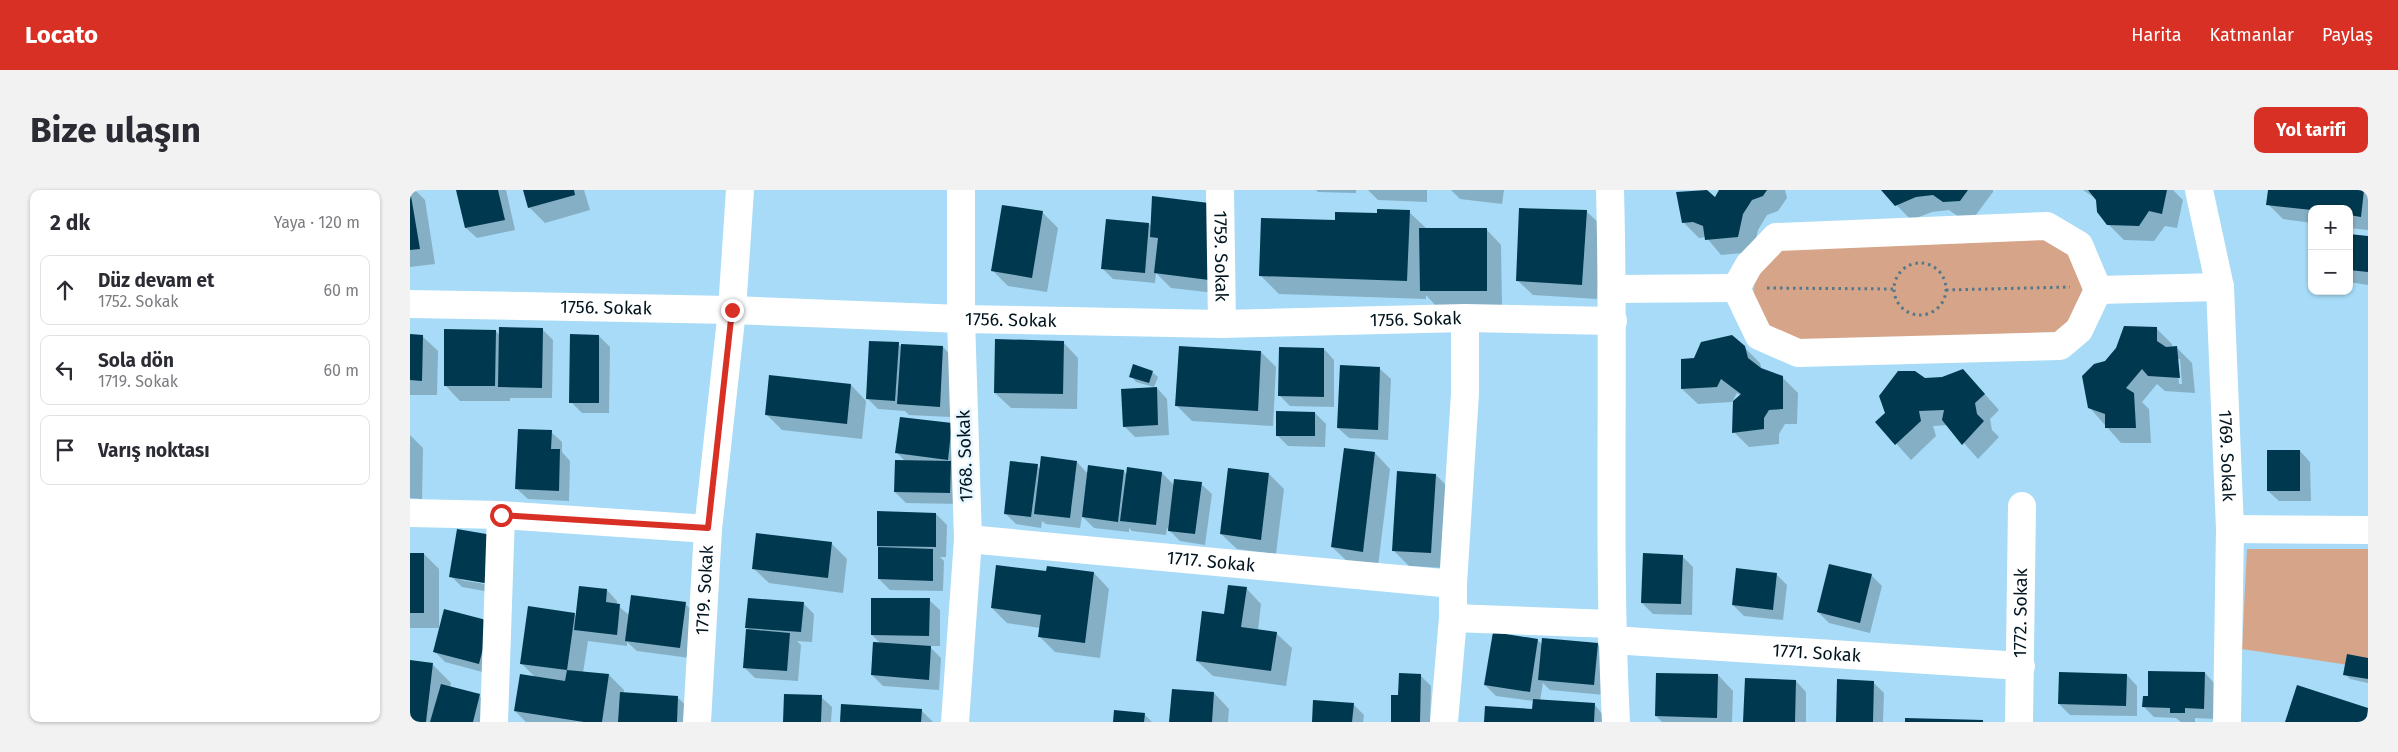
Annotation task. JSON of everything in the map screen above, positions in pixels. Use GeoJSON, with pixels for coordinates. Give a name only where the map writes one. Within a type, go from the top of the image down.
{"type":"FeatureCollection","features":[{"type":"Feature","properties":{"kind":"street","name":"1719. Sokak"},"geometry":{"type":"LineString","coordinates":[[697,722],[708,528],[732,310],[740,190]]}},
{"type":"Feature","properties":{"kind":"street","name":"1768. Sokak"},"geometry":{"type":"LineString","coordinates":[[955,722],[968,538],[961,319],[961,190]]}},
{"type":"Feature","properties":{"kind":"street","name":"1759. Sokak"},"geometry":{"type":"LineString","coordinates":[[1220,190],[1222,324]]}},
{"type":"Feature","properties":{"kind":"street"},"geometry":{"type":"LineString","coordinates":[[1610,190],[1613,289],[1612,632],[1616,722]]}},
{"type":"Feature","properties":{"kind":"street","name":"1769. Sokak"},"geometry":{"type":"LineString","coordinates":[[2198,190],[2220,287],[2230,529],[2227,722]]}},
{"type":"Feature","properties":{"kind":"street"},"geometry":{"type":"LineString","coordinates":[[2047,226],[2079,244],[2098,290],[2079,330],[2060,346],[1798,353],[1759,336],[1736,288],[1749,265],[1776,236],[2047,226]]}},
{"type":"Feature","properties":{"kind":"street"},"geometry":{"type":"LineString","coordinates":[[2098,290],[2220,287]]}},
{"type":"Feature","properties":{"kind":"street"},"geometry":{"type":"LineString","coordinates":[[1613,289],[1736,288]]}},
{"type":"Feature","properties":{"kind":"street","name":"1756. Sokak"},"geometry":{"type":"LineString","coordinates":[[410,304],[732,310],[961,319],[1222,324],[1465,318],[1613,321]]}},
{"type":"Feature","properties":{"kind":"street"},"geometry":{"type":"LineString","coordinates":[[1444,722],[1453,618],[1453,584],[1466,393],[1465,318]]}},
{"type":"Feature","properties":{"kind":"street","name":"1772. Sokak"},"geometry":{"type":"LineString","coordinates":[[2019,722],[2022,506]]}},
{"type":"Feature","properties":{"kind":"street"},"geometry":{"type":"LineString","coordinates":[[410,513],[501,515],[708,528]]}},
{"type":"Feature","properties":{"kind":"street"},"geometry":{"type":"LineString","coordinates":[[494,722],[501,515]]}},
{"type":"Feature","properties":{"kind":"street"},"geometry":{"type":"LineString","coordinates":[[2230,529],[2368,530]]}},
{"type":"Feature","properties":{"kind":"street","name":"1717. Sokak"},"geometry":{"type":"LineString","coordinates":[[968,538],[1453,584]]}},
{"type":"Feature","properties":{"kind":"street","name":"1771. Sokak"},"geometry":{"type":"LineString","coordinates":[[1453,618],[2021,666]]}},
{"type":"Feature","properties":{"kind":"path"},"geometry":{"type":"LineString","coordinates":[[1921,263],[1937,270],[1943,277],[1946,290],[1942,303],[1937,310],[1920,316],[1912,314],[1899,305],[1894,289],[1899,273],[1905,268],[1921,263]]}},
{"type":"Feature","properties":{"kind":"path"},"geometry":{"type":"LineString","coordinates":[[1946,290],[2068,287],[2098,290]]}},
{"type":"Feature","properties":{"kind":"path"},"geometry":{"type":"LineString","coordinates":[[1736,288],[1894,289]]}},
{"type":"Feature","properties":{"kind":"shaded area"},"geometry":{"type":"Polygon","coordinates":[[[2044,237],[2059,241],[2078,265],[2083,294],[2078,312],[2056,332],[1796,342],[1768,331],[1754,296],[1756,279],[1778,246],[2044,237]]]}},
{"type":"Feature","properties":{"kind":"shaded area"},"geometry":{"type":"Polygon","coordinates":[[[2247,549],[2368,549],[2368,674],[2355,666],[2242,649],[2247,549]]]}},
{"type":"Feature","properties":{"kind":"building"},"geometry":{"type":"Polygon","coordinates":[[[410,190],[420,249],[410,250],[410,190]]]}},
{"type":"Feature","properties":{"kind":"building"},"geometry":{"type":"Polygon","coordinates":[[[456,190],[498,190],[505,220],[465,228],[456,190]]]}},
{"type":"Feature","properties":{"kind":"building"},"geometry":{"type":"Polygon","coordinates":[[[523,190],[574,190],[575,195],[528,208],[523,190]]]}},
{"type":"Feature","properties":{"kind":"building"},"geometry":{"type":"Polygon","coordinates":[[[1707,190],[1715,197],[1719,190],[1767,190],[1763,196],[1752,200],[1743,214],[1738,237],[1705,240],[1703,226],[1693,222],[1682,223],[1676,192],[1707,190]]]}},
{"type":"Feature","properties":{"kind":"building"},"geometry":{"type":"Polygon","coordinates":[[[1881,190],[1968,190],[1960,201],[1943,202],[1933,195],[1916,197],[1895,206],[1881,190]]]}},
{"type":"Feature","properties":{"kind":"building"},"geometry":{"type":"Polygon","coordinates":[[[2088,190],[2167,190],[2162,214],[2149,211],[2139,226],[2107,225],[2097,212],[2096,200],[2088,190]]]}},
{"type":"Feature","properties":{"kind":"building"},"geometry":{"type":"Polygon","coordinates":[[[2268,190],[2364,190],[2361,217],[2353,216],[2353,205],[2308,205],[2308,210],[2266,205],[2268,190]]]}},
{"type":"Feature","properties":{"kind":"building"},"geometry":{"type":"Polygon","coordinates":[[[1152,196],[1217,204],[1209,280],[1154,273],[1158,238],[1150,237],[1152,196]]]}},
{"type":"Feature","properties":{"kind":"building"},"geometry":{"type":"Polygon","coordinates":[[[1002,205],[1043,211],[1032,278],[991,271],[1002,205]]]}},
{"type":"Feature","properties":{"kind":"building"},"geometry":{"type":"Polygon","coordinates":[[[1519,208],[1587,210],[1582,285],[1516,281],[1519,208]]]}},
{"type":"Feature","properties":{"kind":"building"},"geometry":{"type":"Polygon","coordinates":[[[1377,209],[1410,210],[1407,281],[1259,276],[1261,218],[1335,220],[1335,212],[1377,213],[1377,209]]]}},
{"type":"Feature","properties":{"kind":"building"},"geometry":{"type":"Polygon","coordinates":[[[1106,219],[1149,223],[1145,273],[1101,269],[1106,219]]]}},
{"type":"Feature","properties":{"kind":"building"},"geometry":{"type":"Polygon","coordinates":[[[1419,228],[1487,228],[1487,291],[1420,291],[1419,228]]]}},
{"type":"Feature","properties":{"kind":"building"},"geometry":{"type":"Polygon","coordinates":[[[2353,234],[2368,236],[2368,272],[2353,270],[2353,234]]]}},
{"type":"Feature","properties":{"kind":"building"},"geometry":{"type":"Polygon","coordinates":[[[2124,326],[2157,327],[2157,341],[2166,347],[2177,346],[2180,378],[2148,376],[2142,369],[2126,388],[2134,393],[2136,428],[2105,428],[2105,414],[2088,408],[2082,376],[2094,364],[2105,361],[2116,348],[2124,326]]]}},
{"type":"Feature","properties":{"kind":"building"},"geometry":{"type":"Polygon","coordinates":[[[499,327],[543,328],[542,388],[498,387],[499,327]]]}},
{"type":"Feature","properties":{"kind":"building"},"geometry":{"type":"Polygon","coordinates":[[[444,329],[496,330],[495,386],[444,386],[444,329]]]}},
{"type":"Feature","properties":{"kind":"building"},"geometry":{"type":"Polygon","coordinates":[[[410,334],[423,335],[422,381],[410,380],[410,334]]]}},
{"type":"Feature","properties":{"kind":"building"},"geometry":{"type":"Polygon","coordinates":[[[570,334],[599,335],[599,403],[569,403],[570,334]]]}},
{"type":"Feature","properties":{"kind":"building"},"geometry":{"type":"Polygon","coordinates":[[[1732,335],[1745,346],[1748,358],[1761,368],[1783,376],[1783,409],[1769,410],[1764,418],[1764,429],[1732,433],[1733,401],[1741,394],[1721,379],[1717,387],[1681,389],[1681,359],[1694,358],[1701,342],[1732,335]]]}},
{"type":"Feature","properties":{"kind":"building"},"geometry":{"type":"Polygon","coordinates":[[[995,339],[1064,341],[1063,394],[994,393],[995,339]]]}},
{"type":"Feature","properties":{"kind":"building"},"geometry":{"type":"Polygon","coordinates":[[[869,341],[899,342],[895,401],[866,399],[869,341]]]}},
{"type":"Feature","properties":{"kind":"building"},"geometry":{"type":"Polygon","coordinates":[[[901,344],[943,346],[940,407],[897,404],[901,344]]]}},
{"type":"Feature","properties":{"kind":"building"},"geometry":{"type":"Polygon","coordinates":[[[1179,346],[1261,351],[1258,411],[1175,406],[1179,346]]]}},
{"type":"Feature","properties":{"kind":"building"},"geometry":{"type":"Polygon","coordinates":[[[1279,347],[1324,348],[1324,397],[1278,396],[1279,347]]]}},
{"type":"Feature","properties":{"kind":"building"},"geometry":{"type":"Polygon","coordinates":[[[1133,364],[1153,371],[1149,383],[1129,377],[1133,364]]]}},
{"type":"Feature","properties":{"kind":"building"},"geometry":{"type":"Polygon","coordinates":[[[1340,365],[1380,367],[1378,430],[1337,428],[1340,365]]]}},
{"type":"Feature","properties":{"kind":"building"},"geometry":{"type":"Polygon","coordinates":[[[1963,369],[1985,394],[1975,403],[1977,414],[1984,421],[1962,445],[1942,420],[1944,410],[1919,411],[1921,421],[1895,445],[1875,422],[1885,413],[1879,396],[1898,371],[1915,371],[1925,378],[1942,377],[1963,369]]]}},
{"type":"Feature","properties":{"kind":"building"},"geometry":{"type":"Polygon","coordinates":[[[769,375],[851,384],[847,424],[765,415],[769,375]]]}},
{"type":"Feature","properties":{"kind":"building"},"geometry":{"type":"Polygon","coordinates":[[[1157,387],[1158,425],[1123,427],[1121,389],[1157,387]]]}},
{"type":"Feature","properties":{"kind":"building"},"geometry":{"type":"Polygon","coordinates":[[[1276,411],[1315,412],[1315,436],[1276,436],[1276,411]]]}},
{"type":"Feature","properties":{"kind":"building"},"geometry":{"type":"Polygon","coordinates":[[[900,417],[952,423],[948,460],[895,453],[900,417]]]}},
{"type":"Feature","properties":{"kind":"building"},"geometry":{"type":"Polygon","coordinates":[[[518,429],[552,430],[551,449],[560,449],[559,491],[515,489],[518,429]]]}},
{"type":"Feature","properties":{"kind":"building"},"geometry":{"type":"Polygon","coordinates":[[[1344,448],[1375,452],[1363,552],[1331,547],[1344,448]]]}},
{"type":"Feature","properties":{"kind":"building"},"geometry":{"type":"Polygon","coordinates":[[[2267,450],[2300,450],[2300,491],[2267,491],[2267,450]]]}},
{"type":"Feature","properties":{"kind":"building"},"geometry":{"type":"Polygon","coordinates":[[[1041,456],[1077,461],[1070,518],[1034,514],[1041,456]]]}},
{"type":"Feature","properties":{"kind":"building"},"geometry":{"type":"Polygon","coordinates":[[[895,460],[951,461],[950,493],[894,492],[895,460]]]}},
{"type":"Feature","properties":{"kind":"building"},"geometry":{"type":"Polygon","coordinates":[[[1010,461],[1038,464],[1031,517],[1004,514],[1010,461]]]}},
{"type":"Feature","properties":{"kind":"building"},"geometry":{"type":"Polygon","coordinates":[[[1088,465],[1124,470],[1118,522],[1082,517],[1088,465]]]}},
{"type":"Feature","properties":{"kind":"building"},"geometry":{"type":"Polygon","coordinates":[[[1127,467],[1162,472],[1156,525],[1120,521],[1127,467]]]}},
{"type":"Feature","properties":{"kind":"building"},"geometry":{"type":"Polygon","coordinates":[[[1228,468],[1269,473],[1261,540],[1220,534],[1228,468]]]}},
{"type":"Feature","properties":{"kind":"building"},"geometry":{"type":"Polygon","coordinates":[[[1397,471],[1436,474],[1431,553],[1392,551],[1397,471]]]}},
{"type":"Feature","properties":{"kind":"building"},"geometry":{"type":"Polygon","coordinates":[[[1174,479],[1202,482],[1195,534],[1168,531],[1174,479]]]}},
{"type":"Feature","properties":{"kind":"building"},"geometry":{"type":"Polygon","coordinates":[[[877,511],[936,513],[936,547],[877,546],[877,511]]]}},
{"type":"Feature","properties":{"kind":"building"},"geometry":{"type":"Polygon","coordinates":[[[457,529],[498,536],[490,584],[449,577],[457,529]]]}},
{"type":"Feature","properties":{"kind":"building"},"geometry":{"type":"Polygon","coordinates":[[[756,533],[832,542],[828,578],[752,569],[756,533]]]}},
{"type":"Feature","properties":{"kind":"building"},"geometry":{"type":"Polygon","coordinates":[[[878,547],[933,549],[933,581],[878,579],[878,547]]]}},
{"type":"Feature","properties":{"kind":"building"},"geometry":{"type":"Polygon","coordinates":[[[410,553],[424,553],[424,613],[410,613],[410,553]]]}},
{"type":"Feature","properties":{"kind":"building"},"geometry":{"type":"Polygon","coordinates":[[[1643,553],[1683,555],[1681,604],[1641,603],[1643,553]]]}},
{"type":"Feature","properties":{"kind":"building"},"geometry":{"type":"Polygon","coordinates":[[[1829,564],[1872,574],[1860,623],[1817,612],[1829,564]]]}},
{"type":"Feature","properties":{"kind":"building"},"geometry":{"type":"Polygon","coordinates":[[[996,565],[1046,571],[1047,566],[1094,572],[1085,643],[1038,637],[1041,615],[991,608],[996,565]]]}},
{"type":"Feature","properties":{"kind":"building"},"geometry":{"type":"Polygon","coordinates":[[[1736,568],[1777,573],[1773,610],[1732,605],[1736,568]]]}},
{"type":"Feature","properties":{"kind":"building"},"geometry":{"type":"Polygon","coordinates":[[[1228,585],[1247,587],[1241,627],[1277,632],[1271,671],[1196,661],[1202,611],[1224,614],[1228,585]]]}},
{"type":"Feature","properties":{"kind":"building"},"geometry":{"type":"Polygon","coordinates":[[[579,586],[607,589],[606,602],[620,604],[617,635],[574,630],[579,586]]]}},
{"type":"Feature","properties":{"kind":"building"},"geometry":{"type":"Polygon","coordinates":[[[631,595],[686,602],[680,648],[625,641],[631,595]]]}},
{"type":"Feature","properties":{"kind":"building"},"geometry":{"type":"Polygon","coordinates":[[[748,598],[804,602],[801,632],[745,628],[748,598]]]}},
{"type":"Feature","properties":{"kind":"building"},"geometry":{"type":"Polygon","coordinates":[[[871,598],[930,598],[929,636],[871,635],[871,598]]]}},
{"type":"Feature","properties":{"kind":"building"},"geometry":{"type":"Polygon","coordinates":[[[528,606],[575,613],[567,670],[520,664],[528,606]]]}},
{"type":"Feature","properties":{"kind":"building"},"geometry":{"type":"Polygon","coordinates":[[[444,609],[490,621],[479,664],[433,652],[444,609]]]}},
{"type":"Feature","properties":{"kind":"building"},"geometry":{"type":"Polygon","coordinates":[[[746,629],[790,633],[787,671],[743,668],[746,629]]]}},
{"type":"Feature","properties":{"kind":"building"},"geometry":{"type":"Polygon","coordinates":[[[1493,632],[1538,639],[1530,692],[1484,685],[1493,632]]]}},
{"type":"Feature","properties":{"kind":"building"},"geometry":{"type":"Polygon","coordinates":[[[1542,638],[1598,643],[1594,685],[1538,680],[1542,638]]]}},
{"type":"Feature","properties":{"kind":"building"},"geometry":{"type":"Polygon","coordinates":[[[873,642],[931,646],[929,680],[871,675],[873,642]]]}},
{"type":"Feature","properties":{"kind":"building"},"geometry":{"type":"Polygon","coordinates":[[[2347,654],[2368,658],[2368,679],[2343,675],[2347,654]]]}},
{"type":"Feature","properties":{"kind":"building"},"geometry":{"type":"Polygon","coordinates":[[[410,660],[433,663],[426,722],[410,722],[410,660]]]}},
{"type":"Feature","properties":{"kind":"building"},"geometry":{"type":"Polygon","coordinates":[[[567,670],[609,674],[602,722],[584,722],[514,711],[520,674],[565,681],[567,670]]]}},
{"type":"Feature","properties":{"kind":"building"},"geometry":{"type":"Polygon","coordinates":[[[2148,671],[2205,672],[2204,709],[2185,708],[2185,713],[2170,713],[2170,708],[2142,707],[2143,696],[2148,696],[2148,671]]]}},
{"type":"Feature","properties":{"kind":"building"},"geometry":{"type":"Polygon","coordinates":[[[2059,672],[2127,674],[2126,706],[2058,704],[2059,672]]]}},
{"type":"Feature","properties":{"kind":"building"},"geometry":{"type":"Polygon","coordinates":[[[1399,673],[1421,674],[1420,722],[1391,722],[1391,695],[1398,695],[1399,673]]]}},
{"type":"Feature","properties":{"kind":"building"},"geometry":{"type":"Polygon","coordinates":[[[1656,673],[1718,674],[1717,718],[1655,716],[1656,673]]]}},
{"type":"Feature","properties":{"kind":"building"},"geometry":{"type":"Polygon","coordinates":[[[1745,678],[1796,680],[1795,722],[1743,722],[1745,678]]]}},
{"type":"Feature","properties":{"kind":"building"},"geometry":{"type":"Polygon","coordinates":[[[1837,679],[1874,681],[1873,722],[1836,722],[1837,679]]]}},
{"type":"Feature","properties":{"kind":"building"},"geometry":{"type":"Polygon","coordinates":[[[441,684],[480,694],[473,722],[430,722],[441,684]]]}},
{"type":"Feature","properties":{"kind":"building"},"geometry":{"type":"Polygon","coordinates":[[[2297,685],[2368,708],[2366,722],[2285,722],[2297,685]]]}},
{"type":"Feature","properties":{"kind":"building"},"geometry":{"type":"Polygon","coordinates":[[[1172,689],[1214,692],[1212,722],[1169,722],[1172,689]]]}},
{"type":"Feature","properties":{"kind":"building"},"geometry":{"type":"Polygon","coordinates":[[[620,692],[678,696],[677,722],[618,722],[620,692]]]}},
{"type":"Feature","properties":{"kind":"building"},"geometry":{"type":"Polygon","coordinates":[[[784,694],[822,695],[821,722],[783,722],[784,694]]]}},
{"type":"Feature","properties":{"kind":"building"},"geometry":{"type":"Polygon","coordinates":[[[1533,699],[1595,703],[1594,722],[1484,722],[1485,706],[1532,709],[1533,699]]]}},
{"type":"Feature","properties":{"kind":"building"},"geometry":{"type":"Polygon","coordinates":[[[1313,700],[1354,703],[1352,722],[1312,722],[1313,700]]]}},
{"type":"Feature","properties":{"kind":"building"},"geometry":{"type":"Polygon","coordinates":[[[841,704],[922,709],[921,722],[840,722],[841,704]]]}},
{"type":"Feature","properties":{"kind":"building"},"geometry":{"type":"Polygon","coordinates":[[[1114,710],[1145,713],[1144,722],[1113,722],[1114,710]]]}},
{"type":"Feature","properties":{"kind":"building"},"geometry":{"type":"Polygon","coordinates":[[[1905,718],[1983,720],[1983,722],[1905,722],[1905,718]]]}},
{"type":"Feature","properties":{"kind":"route"},"geometry":{"type":"LineString","coordinates":[[501,515],[708,528],[732,310]]}}]}
